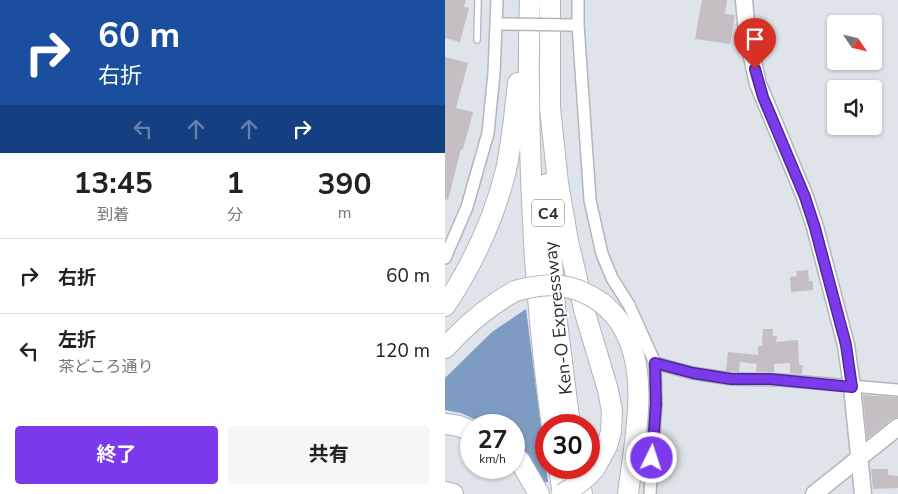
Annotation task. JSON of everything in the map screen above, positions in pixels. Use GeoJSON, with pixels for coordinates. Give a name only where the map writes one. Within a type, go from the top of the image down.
{"type":"FeatureCollection","features":[{"type":"Feature","properties":{"kind":"highway"},"geometry":{"type":"LineString","coordinates":[[445,306],[468,268],[484,236],[506,171],[513,131],[526,0]]}},
{"type":"Feature","properties":{"kind":"highway","name":"Ken-O Expressway"},"geometry":{"type":"LineString","coordinates":[[530,0],[531,196],[540,317],[551,414]]}},
{"type":"Feature","properties":{"kind":"highway"},"geometry":{"type":"LineString","coordinates":[[548,0],[550,108],[558,183],[585,313],[608,390],[612,411],[611,432],[607,446],[600,453]]}},
{"type":"Feature","properties":{"kind":"highway","name":"Ken-O Expressway"},"geometry":{"type":"LineString","coordinates":[[548,0],[545,102],[547,196],[555,307],[570,414]]}},
{"type":"Feature","properties":{"kind":"highway"},"geometry":{"type":"LineString","coordinates":[[445,348],[471,321],[494,302],[515,291],[533,286],[557,285],[576,288],[602,303],[614,314],[623,328],[630,343],[636,366],[637,425],[628,494]]}},
{"type":"Feature","properties":{"kind":"highway"},"geometry":{"type":"LineString","coordinates":[[445,424],[460,426]]}},
{"type":"Feature","properties":{"kind":"highway"},"geometry":{"type":"LineString","coordinates":[[525,470],[539,494]]}},
{"type":"Feature","properties":{"kind":"highway"},"geometry":{"type":"LineString","coordinates":[[561,479],[563,494],[586,479]]}},
{"type":"Feature","properties":{"kind":"highway"},"geometry":{"type":"LineString","coordinates":[[582,494],[584,479]]}},
{"type":"Feature","properties":{"kind":"highway"},"geometry":{"type":"LineString","coordinates":[[445,492],[453,494]]}},
{"type":"Feature","properties":{"kind":"street"},"geometry":{"type":"LineString","coordinates":[[445,258],[467,207],[488,133],[499,24],[497,0]]}},
{"type":"Feature","properties":{"kind":"street"},"geometry":{"type":"LineString","coordinates":[[578,0],[575,25],[590,200],[602,254],[612,278],[629,304],[655,363],[656,404],[650,494]]}},
{"type":"Feature","properties":{"kind":"street"},"geometry":{"type":"LineString","coordinates":[[744,0],[747,34],[758,84],[805,197],[846,345],[863,494]]}},
{"type":"Feature","properties":{"kind":"street"},"geometry":{"type":"LineString","coordinates":[[499,24],[575,25]]}},
{"type":"Feature","properties":{"kind":"street"},"geometry":{"type":"LineString","coordinates":[[655,363],[693,373],[731,379],[770,379],[898,390]]}},
{"type":"Feature","properties":{"kind":"street"},"geometry":{"type":"LineString","coordinates":[[815,494],[898,427]]}},
{"type":"Feature","properties":{"kind":"lane"},"geometry":{"type":"LineString","coordinates":[[477,40],[478,0]]}},
{"type":"Feature","properties":{"kind":"water"},"geometry":{"type":"Polygon","coordinates":[[[526,309],[539,414],[535,414],[535,470],[525,457],[525,414],[463,414],[445,410],[445,378],[492,332],[526,309]]]}},
{"type":"Feature","properties":{"kind":"water"},"geometry":{"type":"Polygon","coordinates":[[[539,479],[548,479],[548,482],[541,483],[539,479]]]}},
{"type":"Feature","properties":{"kind":"building"},"geometry":{"type":"Polygon","coordinates":[[[445,0],[466,0],[464,7],[469,8],[460,42],[445,38],[445,0]]]}},
{"type":"Feature","properties":{"kind":"building"},"geometry":{"type":"Polygon","coordinates":[[[702,0],[727,0],[725,14],[735,15],[730,44],[695,39],[702,0]]]}},
{"type":"Feature","properties":{"kind":"building"},"geometry":{"type":"Polygon","coordinates":[[[445,57],[468,63],[456,108],[473,112],[448,200],[445,199],[445,57]]]}},
{"type":"Feature","properties":{"kind":"building"},"geometry":{"type":"Polygon","coordinates":[[[808,270],[809,281],[813,281],[813,290],[791,292],[790,277],[797,276],[796,271],[808,270]]]}},
{"type":"Feature","properties":{"kind":"building"},"geometry":{"type":"Polygon","coordinates":[[[763,329],[773,329],[773,336],[777,336],[776,342],[798,340],[799,365],[803,365],[802,374],[790,373],[790,363],[774,364],[774,372],[756,372],[757,364],[740,362],[739,372],[726,371],[728,352],[758,355],[758,346],[762,346],[763,329]]]}},
{"type":"Feature","properties":{"kind":"building"},"geometry":{"type":"Polygon","coordinates":[[[863,395],[898,397],[898,417],[892,419],[867,439],[863,395]]]}},
{"type":"Feature","properties":{"kind":"building"},"geometry":{"type":"Polygon","coordinates":[[[871,469],[888,469],[888,475],[898,476],[898,488],[873,489],[871,469]]]}},
{"type":"Feature","properties":{"kind":"route"},"geometry":{"type":"LineString","coordinates":[[652,458],[656,404],[655,363],[693,373],[731,379],[770,379],[852,387],[846,345],[815,228],[805,197],[758,84],[755,69]]}}]}
